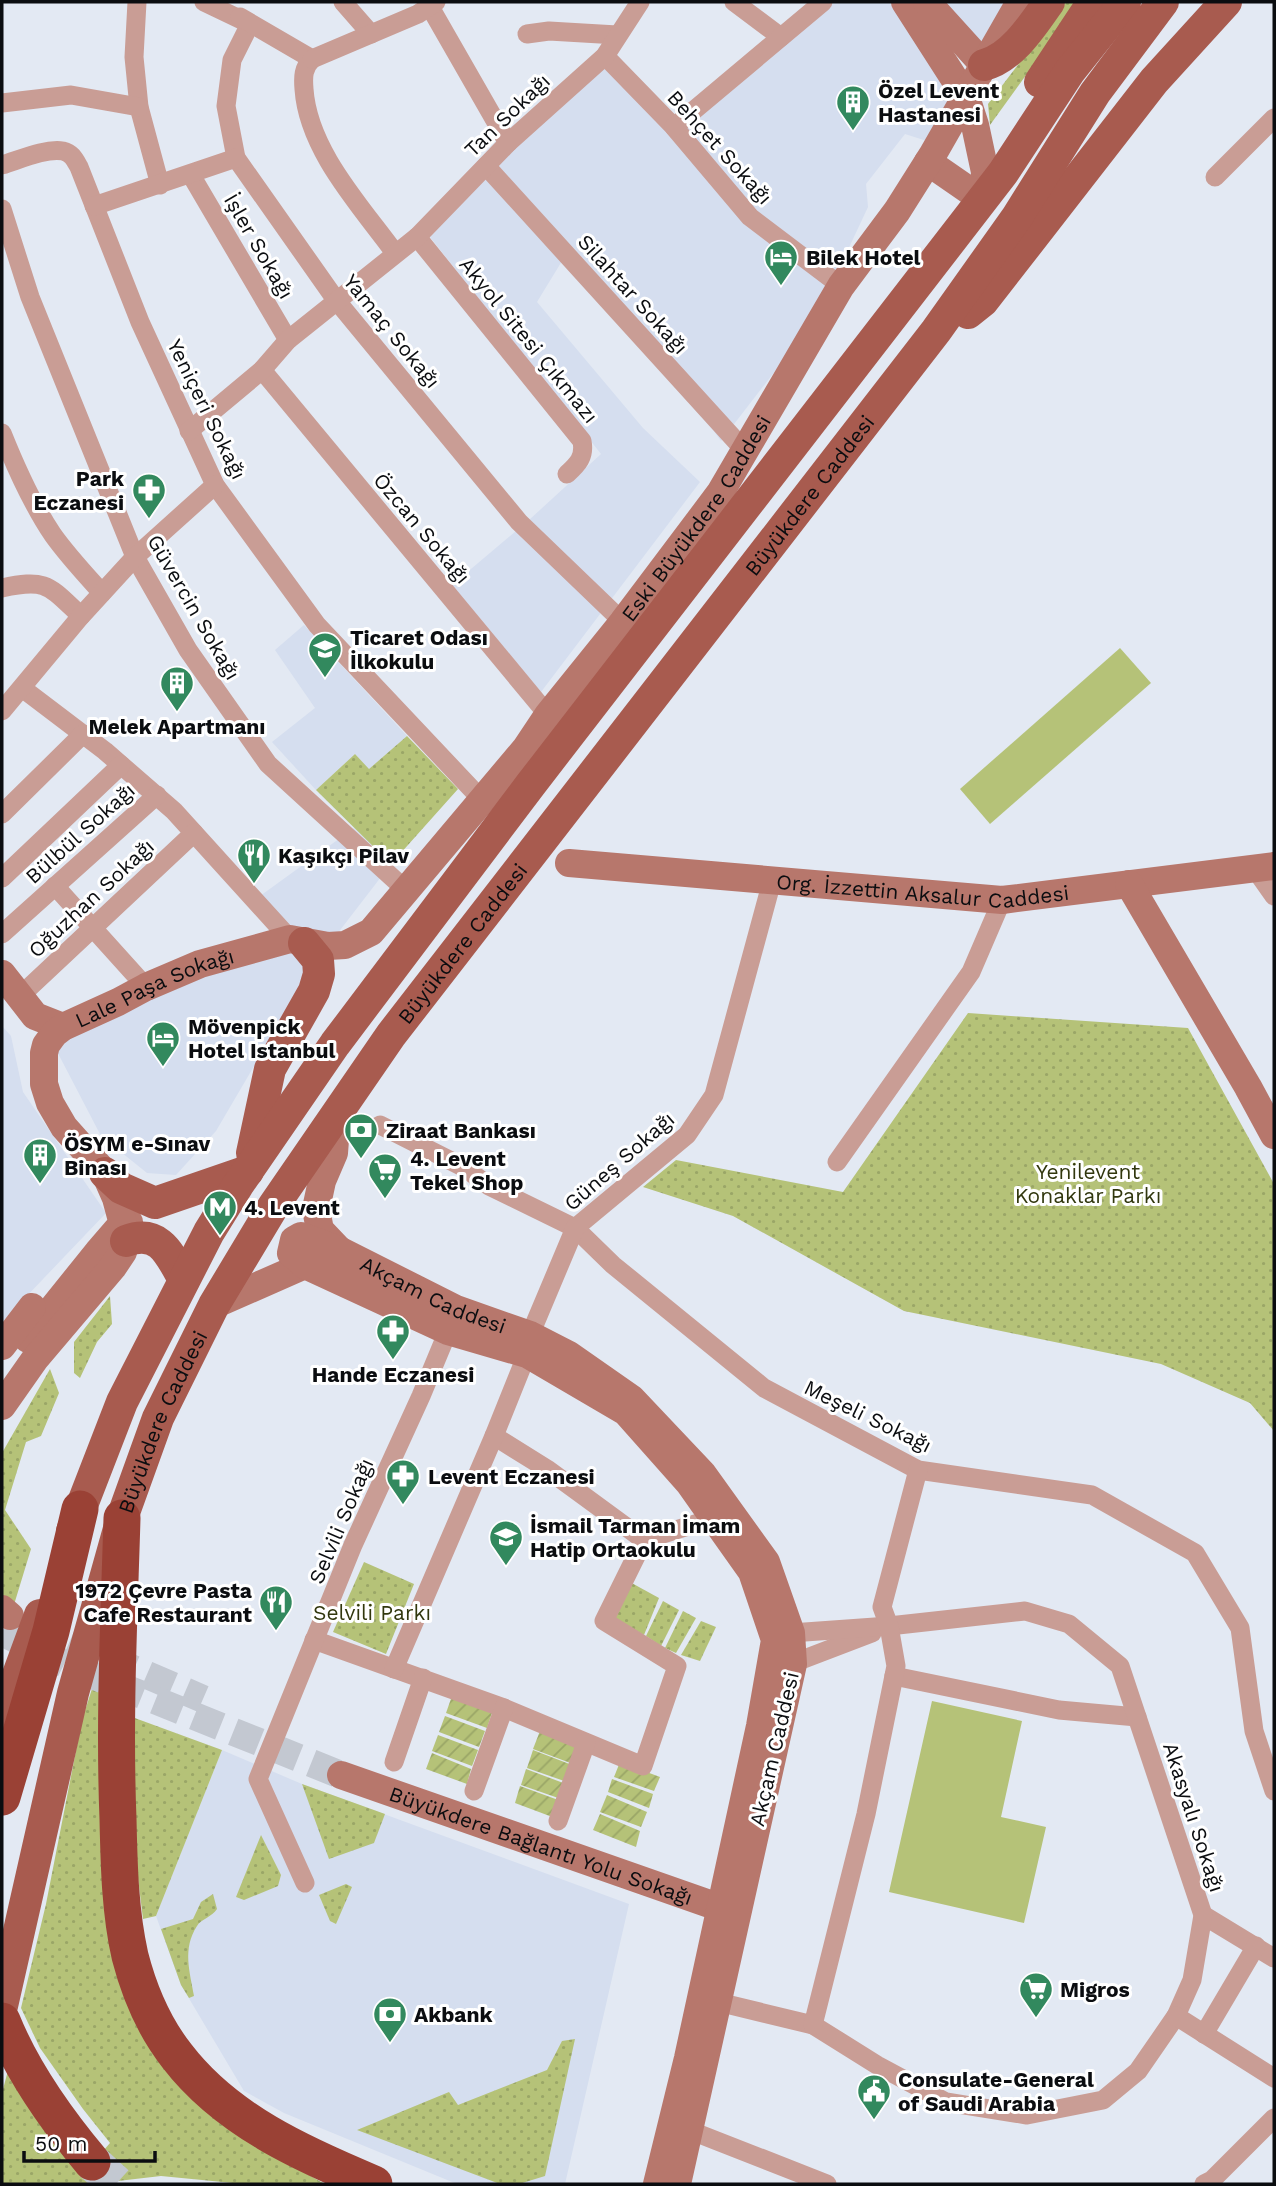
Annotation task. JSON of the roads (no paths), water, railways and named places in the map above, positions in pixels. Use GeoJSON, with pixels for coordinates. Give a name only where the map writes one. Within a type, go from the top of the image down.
{"type":"FeatureCollection","features":[{"type":"Feature","properties":{"kind":"highway"},"geometry":{"type":"LineString","coordinates":[[2,1797],[51,1632],[80,1509]]}},
{"type":"Feature","properties":{"kind":"highway"},"geometry":{"type":"LineString","coordinates":[[122,1518],[116,1722],[117,1806],[123,1906],[130,1955],[139,1984],[165,2039],[199,2081],[223,2102],[281,2142],[374,2184]]}},
{"type":"Feature","properties":{"kind":"highway"},"geometry":{"type":"LineString","coordinates":[[2,2021],[22,2062],[50,2108],[92,2162]]}},
{"type":"Feature","properties":{"kind":"main road"},"geometry":{"type":"LineString","coordinates":[[905,2],[966,97],[985,172],[983,200]]}},
{"type":"Feature","properties":{"kind":"main road"},"geometry":{"type":"LineString","coordinates":[[927,2],[984,65],[999,61],[1049,2]]}},
{"type":"Feature","properties":{"kind":"main road","name":"Eski Büyükdere Caddesi"},"geometry":{"type":"LineString","coordinates":[[297,941],[328,946],[345,945],[371,932],[526,748],[548,715],[623,622],[720,493],[841,286],[897,211],[928,162],[1020,2]]}},
{"type":"Feature","properties":{"kind":"main road"},"geometry":{"type":"LineString","coordinates":[[1003,173],[1006,154],[1023,112],[1063,44],[1093,2]]}},
{"type":"Feature","properties":{"kind":"main road","name":"Büyükdere Caddesi"},"geometry":{"type":"LineString","coordinates":[[2,1718],[122,1402],[209,1231],[248,1171],[339,1037],[392,965],[983,200],[1070,71],[1125,2]]}},
{"type":"Feature","properties":{"kind":"main road","name":"Büyükdere Caddesi"},"geometry":{"type":"LineString","coordinates":[[2,2006],[73,1693],[122,1518],[158,1418],[214,1304],[247,1247],[407,1014],[936,331],[1017,217],[1109,72],[1163,2]]}},
{"type":"Feature","properties":{"kind":"main road"},"geometry":{"type":"LineString","coordinates":[[936,331],[959,320],[983,301],[1154,81],[1226,2]]}},
{"type":"Feature","properties":{"kind":"main road"},"geometry":{"type":"LineString","coordinates":[[928,162],[983,200]]}},
{"type":"Feature","properties":{"kind":"main road","name":"Org. İzzettin Aksalur Caddesi"},"geometry":{"type":"LineString","coordinates":[[569,863],[1002,900],[1265,867]]}},
{"type":"Feature","properties":{"kind":"main road"},"geometry":{"type":"LineString","coordinates":[[1129,884],[1274,1135]]}},
{"type":"Feature","properties":{"kind":"main road"},"geometry":{"type":"LineString","coordinates":[[2,1371],[99,1252],[125,1233],[155,1203],[248,1171],[270,1069],[314,991],[319,974],[318,960],[297,941]]}},
{"type":"Feature","properties":{"kind":"main road","name":"Lale Paşa Sokağı"},"geometry":{"type":"LineString","coordinates":[[44,1064],[46,1045],[63,1027],[200,964],[297,941]]}},
{"type":"Feature","properties":{"kind":"main road"},"geometry":{"type":"LineString","coordinates":[[2,974],[9,1001],[44,1064],[44,1084],[50,1103],[64,1127],[111,1185],[125,1233],[123,1252],[113,1268],[35,1359],[2,1406]]}},
{"type":"Feature","properties":{"kind":"main road"},"geometry":{"type":"LineString","coordinates":[[9,1001],[35,1016],[63,1027]]}},
{"type":"Feature","properties":{"kind":"main road"},"geometry":{"type":"LineString","coordinates":[[337,1113],[334,1153],[322,1181],[316,1209],[320,1230],[339,1250]]}},
{"type":"Feature","properties":{"kind":"main road"},"geometry":{"type":"LineString","coordinates":[[111,1185],[155,1203]]}},
{"type":"Feature","properties":{"kind":"main road"},"geometry":{"type":"LineString","coordinates":[[2,1346],[109,1214],[111,1185]]}},
{"type":"Feature","properties":{"kind":"main road"},"geometry":{"type":"LineString","coordinates":[[125,1233],[148,1237],[167,1250],[184,1280]]}},
{"type":"Feature","properties":{"kind":"main road","name":"Akçam Caddesi"},"geometry":{"type":"LineString","coordinates":[[452,1320],[339,1250],[301,1236],[294,1240],[291,1253],[305,1265],[452,1320],[569,1355],[632,1399],[702,1473],[766,1562],[791,1633],[760,1726],[728,1901],[657,2184]]}},
{"type":"Feature","properties":{"kind":"main road"},"geometry":{"type":"LineString","coordinates":[[214,1304],[305,1265]]}},
{"type":"Feature","properties":{"kind":"main road","name":"Akçam Caddesi"},"geometry":{"type":"LineString","coordinates":[[529,1344],[626,1412],[689,1483],[752,1572],[775,1640],[781,1668]]}},
{"type":"Feature","properties":{"kind":"main road"},"geometry":{"type":"LineString","coordinates":[[344,1768],[728,1901]]}},
{"type":"Feature","properties":{"kind":"main road","name":"Akçam Caddesi"},"geometry":{"type":"LineString","coordinates":[[677,2184],[718,2002],[728,1901]]}},
{"type":"Feature","properties":{"kind":"street"},"geometry":{"type":"LineString","coordinates":[[137,2],[134,58],[139,107],[160,185]]}},
{"type":"Feature","properties":{"kind":"street"},"geometry":{"type":"LineString","coordinates":[[204,2],[312,59]]}},
{"type":"Feature","properties":{"kind":"street"},"geometry":{"type":"LineString","coordinates":[[220,2],[250,24]]}},
{"type":"Feature","properties":{"kind":"street"},"geometry":{"type":"LineString","coordinates":[[343,2],[371,34]]}},
{"type":"Feature","properties":{"kind":"street","name":"Tan Sokağı"},"geometry":{"type":"LineString","coordinates":[[189,431],[262,370],[288,340],[416,237],[508,143],[605,56],[640,2]]}},
{"type":"Feature","properties":{"kind":"street"},"geometry":{"type":"LineString","coordinates":[[734,2],[782,37]]}},
{"type":"Feature","properties":{"kind":"street"},"geometry":{"type":"LineString","coordinates":[[674,127],[823,2]]}},
{"type":"Feature","properties":{"kind":"street"},"geometry":{"type":"LineString","coordinates":[[395,253],[325,157],[315,135],[305,106],[303,82],[304,69],[312,59],[418,15],[433,4],[508,143]]}},
{"type":"Feature","properties":{"kind":"street","name":"Yamaç Sokağı"},"geometry":{"type":"LineString","coordinates":[[250,24],[232,60],[226,106],[236,158],[335,300],[519,522],[623,622]]}},
{"type":"Feature","properties":{"kind":"street"},"geometry":{"type":"LineString","coordinates":[[527,34],[549,31],[598,36],[617,35]]}},
{"type":"Feature","properties":{"kind":"street","name":"Behçet Sokağı"},"geometry":{"type":"LineString","coordinates":[[605,56],[674,127],[750,217],[841,286]]}},
{"type":"Feature","properties":{"kind":"street"},"geometry":{"type":"LineString","coordinates":[[2,103],[71,95],[139,107]]}},
{"type":"Feature","properties":{"kind":"street"},"geometry":{"type":"LineString","coordinates":[[1215,177],[1274,118]]}},
{"type":"Feature","properties":{"kind":"street","name":"Yeniçeri Sokağı"},"geometry":{"type":"LineString","coordinates":[[2,165],[41,153],[63,151],[73,156],[140,322],[215,485],[317,625],[483,801]]}},
{"type":"Feature","properties":{"kind":"street"},"geometry":{"type":"LineString","coordinates":[[94,206],[236,158]]}},
{"type":"Feature","properties":{"kind":"street","name":"Silahtar Sokağı"},"geometry":{"type":"LineString","coordinates":[[486,166],[746,452]]}},
{"type":"Feature","properties":{"kind":"street","name":"İşler Sokağı"},"geometry":{"type":"LineString","coordinates":[[191,175],[288,340]]}},
{"type":"Feature","properties":{"kind":"street","name":"Güvercin Sokağı"},"geometry":{"type":"LineString","coordinates":[[2,209],[30,297],[135,557],[188,650],[268,764],[407,891]]}},
{"type":"Feature","properties":{"kind":"street","name":"Akyol Sitesi Çıkmazı"},"geometry":{"type":"LineString","coordinates":[[416,237],[582,441],[584,450],[580,462],[567,474]]}},
{"type":"Feature","properties":{"kind":"street","name":"Özcan Sokağı"},"geometry":{"type":"LineString","coordinates":[[262,370],[548,715]]}},
{"type":"Feature","properties":{"kind":"street"},"geometry":{"type":"LineString","coordinates":[[2,433],[9,471],[52,534],[102,593]]}},
{"type":"Feature","properties":{"kind":"street"},"geometry":{"type":"LineString","coordinates":[[2,711],[81,616],[135,557],[215,485]]}},
{"type":"Feature","properties":{"kind":"street"},"geometry":{"type":"LineString","coordinates":[[2,588],[27,582],[39,583],[50,587],[81,616]]}},
{"type":"Feature","properties":{"kind":"street"},"geometry":{"type":"LineString","coordinates":[[22,688],[83,734],[156,795],[297,941]]}},
{"type":"Feature","properties":{"kind":"street"},"geometry":{"type":"LineString","coordinates":[[2,814],[83,734]]}},
{"type":"Feature","properties":{"kind":"street"},"geometry":{"type":"LineString","coordinates":[[2,878],[121,765]]}},
{"type":"Feature","properties":{"kind":"street","name":"Bülbül Sokağı"},"geometry":{"type":"LineString","coordinates":[[2,934],[156,795]]}},
{"type":"Feature","properties":{"kind":"street","name":"Oğuzhan Sokağı"},"geometry":{"type":"LineString","coordinates":[[9,1001],[194,833]]}},
{"type":"Feature","properties":{"kind":"street"},"geometry":{"type":"LineString","coordinates":[[1265,867],[1274,896]]}},
{"type":"Feature","properties":{"kind":"street","name":"Güneş Sokağı"},"geometry":{"type":"LineString","coordinates":[[394,1669],[494,1436],[575,1228],[687,1135],[714,1095],[772,881]]}},
{"type":"Feature","properties":{"kind":"street"},"geometry":{"type":"LineString","coordinates":[[55,886],[146,987]]}},
{"type":"Feature","properties":{"kind":"street"},"geometry":{"type":"LineString","coordinates":[[837,1163],[971,972],[1002,900]]}},
{"type":"Feature","properties":{"kind":"street"},"geometry":{"type":"LineString","coordinates":[[1248,1087],[1274,1101]]}},
{"type":"Feature","properties":{"kind":"street","name":"Meşeli Sokağı"},"geometry":{"type":"LineString","coordinates":[[380,1125],[464,1168],[489,1186],[575,1228],[613,1265],[764,1388],[918,1470],[1092,1495],[1195,1553],[1240,1628],[1254,1731],[1274,1791]]}},
{"type":"Feature","properties":{"kind":"street","name":"Selvili Sokağı"},"geometry":{"type":"LineString","coordinates":[[305,1883],[258,1779],[314,1640],[452,1320]]}},
{"type":"Feature","properties":{"kind":"street"},"geometry":{"type":"LineString","coordinates":[[494,1436],[547,1469],[644,1540]]}},
{"type":"Feature","properties":{"kind":"street"},"geometry":{"type":"LineString","coordinates":[[813,2025],[866,1814],[896,1666],[889,1626],[882,1607],[918,1470]]}},
{"type":"Feature","properties":{"kind":"street"},"geometry":{"type":"LineString","coordinates":[[314,1640],[504,1708],[643,1766],[677,1666],[604,1621],[644,1540],[714,1518]]}},
{"type":"Feature","properties":{"kind":"street","name":"Akasyalı Sokağı"},"geometry":{"type":"LineString","coordinates":[[718,2002],[813,2025],[877,2065],[946,2102],[1027,2115],[1103,2100],[1138,2071],[1176,2015],[1192,1980],[1203,1916],[1120,1666],[1069,1624],[1025,1611],[889,1626],[791,1633]]}},
{"type":"Feature","properties":{"kind":"street"},"geometry":{"type":"LineString","coordinates":[[781,1668],[889,1626]]}},
{"type":"Feature","properties":{"kind":"street"},"geometry":{"type":"LineString","coordinates":[[894,1676],[1059,1710],[1137,1717]]}},
{"type":"Feature","properties":{"kind":"street"},"geometry":{"type":"LineString","coordinates":[[394,1762],[423,1678]]}},
{"type":"Feature","properties":{"kind":"street"},"geometry":{"type":"LineString","coordinates":[[474,1791],[504,1708]]}},
{"type":"Feature","properties":{"kind":"street"},"geometry":{"type":"LineString","coordinates":[[558,1821],[586,1743]]}},
{"type":"Feature","properties":{"kind":"street"},"geometry":{"type":"LineString","coordinates":[[1203,1916],[1274,1958]]}},
{"type":"Feature","properties":{"kind":"street"},"geometry":{"type":"LineString","coordinates":[[1205,2034],[1256,1946]]}},
{"type":"Feature","properties":{"kind":"street"},"geometry":{"type":"LineString","coordinates":[[1176,2015],[1274,2076]]}},
{"type":"Feature","properties":{"kind":"street"},"geometry":{"type":"LineString","coordinates":[[1204,2184],[1212,2180],[1274,2118]]}},
{"type":"Feature","properties":{"kind":"street"},"geometry":{"type":"LineString","coordinates":[[689,2130],[827,2184]]}},
{"type":"Feature","properties":{"kind":"tunnel"},"geometry":{"type":"LineString","coordinates":[[31,1625],[203,1699]]}},
{"type":"Feature","properties":{"kind":"tunnel"},"geometry":{"type":"LineString","coordinates":[[2,1632],[65,1664],[341,1775]]}},
{"type":"Feature","properties":{"kind":"tunnel"},"geometry":{"type":"LineString","coordinates":[[92,2162],[116,2184]]}},
{"type":"Feature","properties":{"kind":"place","name":"Özel Levent Hastanesi"},"geometry":{"type":"Point","coordinates":[853,132]}},
{"type":"Feature","properties":{"kind":"place","name":"Bilek Hotel"},"geometry":{"type":"Point","coordinates":[781,287]}},
{"type":"Feature","properties":{"kind":"place","name":"Park Eczanesi"},"geometry":{"type":"Point","coordinates":[149,520]}},
{"type":"Feature","properties":{"kind":"place","name":"Ticaret Odası İlkokulu"},"geometry":{"type":"Point","coordinates":[325,679]}},
{"type":"Feature","properties":{"kind":"place","name":"Melek Apartmanı"},"geometry":{"type":"Point","coordinates":[177,713]}},
{"type":"Feature","properties":{"kind":"place","name":"Kaşıkçı Pilav"},"geometry":{"type":"Point","coordinates":[254,885]}},
{"type":"Feature","properties":{"kind":"place","name":"Mövenpick Hotel Istanbul"},"geometry":{"type":"Point","coordinates":[163,1068]}},
{"type":"Feature","properties":{"kind":"place","name":"Ziraat Bankası"},"geometry":{"type":"Point","coordinates":[361,1160]}},
{"type":"Feature","properties":{"kind":"place","name":"ÖSYM e-Sınav Binası"},"geometry":{"type":"Point","coordinates":[40,1185]}},
{"type":"Feature","properties":{"kind":"place","name":"4. Levent Tekel Shop"},"geometry":{"type":"Point","coordinates":[385,1200]}},
{"type":"Feature","properties":{"kind":"place","name":"4. Levent"},"geometry":{"type":"Point","coordinates":[220,1237]}},
{"type":"Feature","properties":{"kind":"place","name":"Hande Eczanesi"},"geometry":{"type":"Point","coordinates":[393,1361]}},
{"type":"Feature","properties":{"kind":"place","name":"Levent Eczanesi"},"geometry":{"type":"Point","coordinates":[403,1506]}},
{"type":"Feature","properties":{"kind":"place","name":"İsmail Tarman İmam Hatip Ortaokulu"},"geometry":{"type":"Point","coordinates":[506,1567]}},
{"type":"Feature","properties":{"kind":"place","name":"1972 Çevre Pasta Cafe Restaurant"},"geometry":{"type":"Point","coordinates":[276,1632]}},
{"type":"Feature","properties":{"kind":"place","name":"Migros"},"geometry":{"type":"Point","coordinates":[1036,2019]}},
{"type":"Feature","properties":{"kind":"place","name":"Akbank"},"geometry":{"type":"Point","coordinates":[390,2044]}},
{"type":"Feature","properties":{"kind":"place","name":"Consulate-General of Saudi Arabia"},"geometry":{"type":"Point","coordinates":[874,2121]}},
{"type":"Feature","properties":{"kind":"park label","name":"Yenilevent Konaklar Parkı"},"geometry":{"type":"Point","coordinates":[1088,1183]}},
{"type":"Feature","properties":{"kind":"park label","name":"Selvili Parkı"},"geometry":{"type":"Point","coordinates":[372,1612]}}]}
